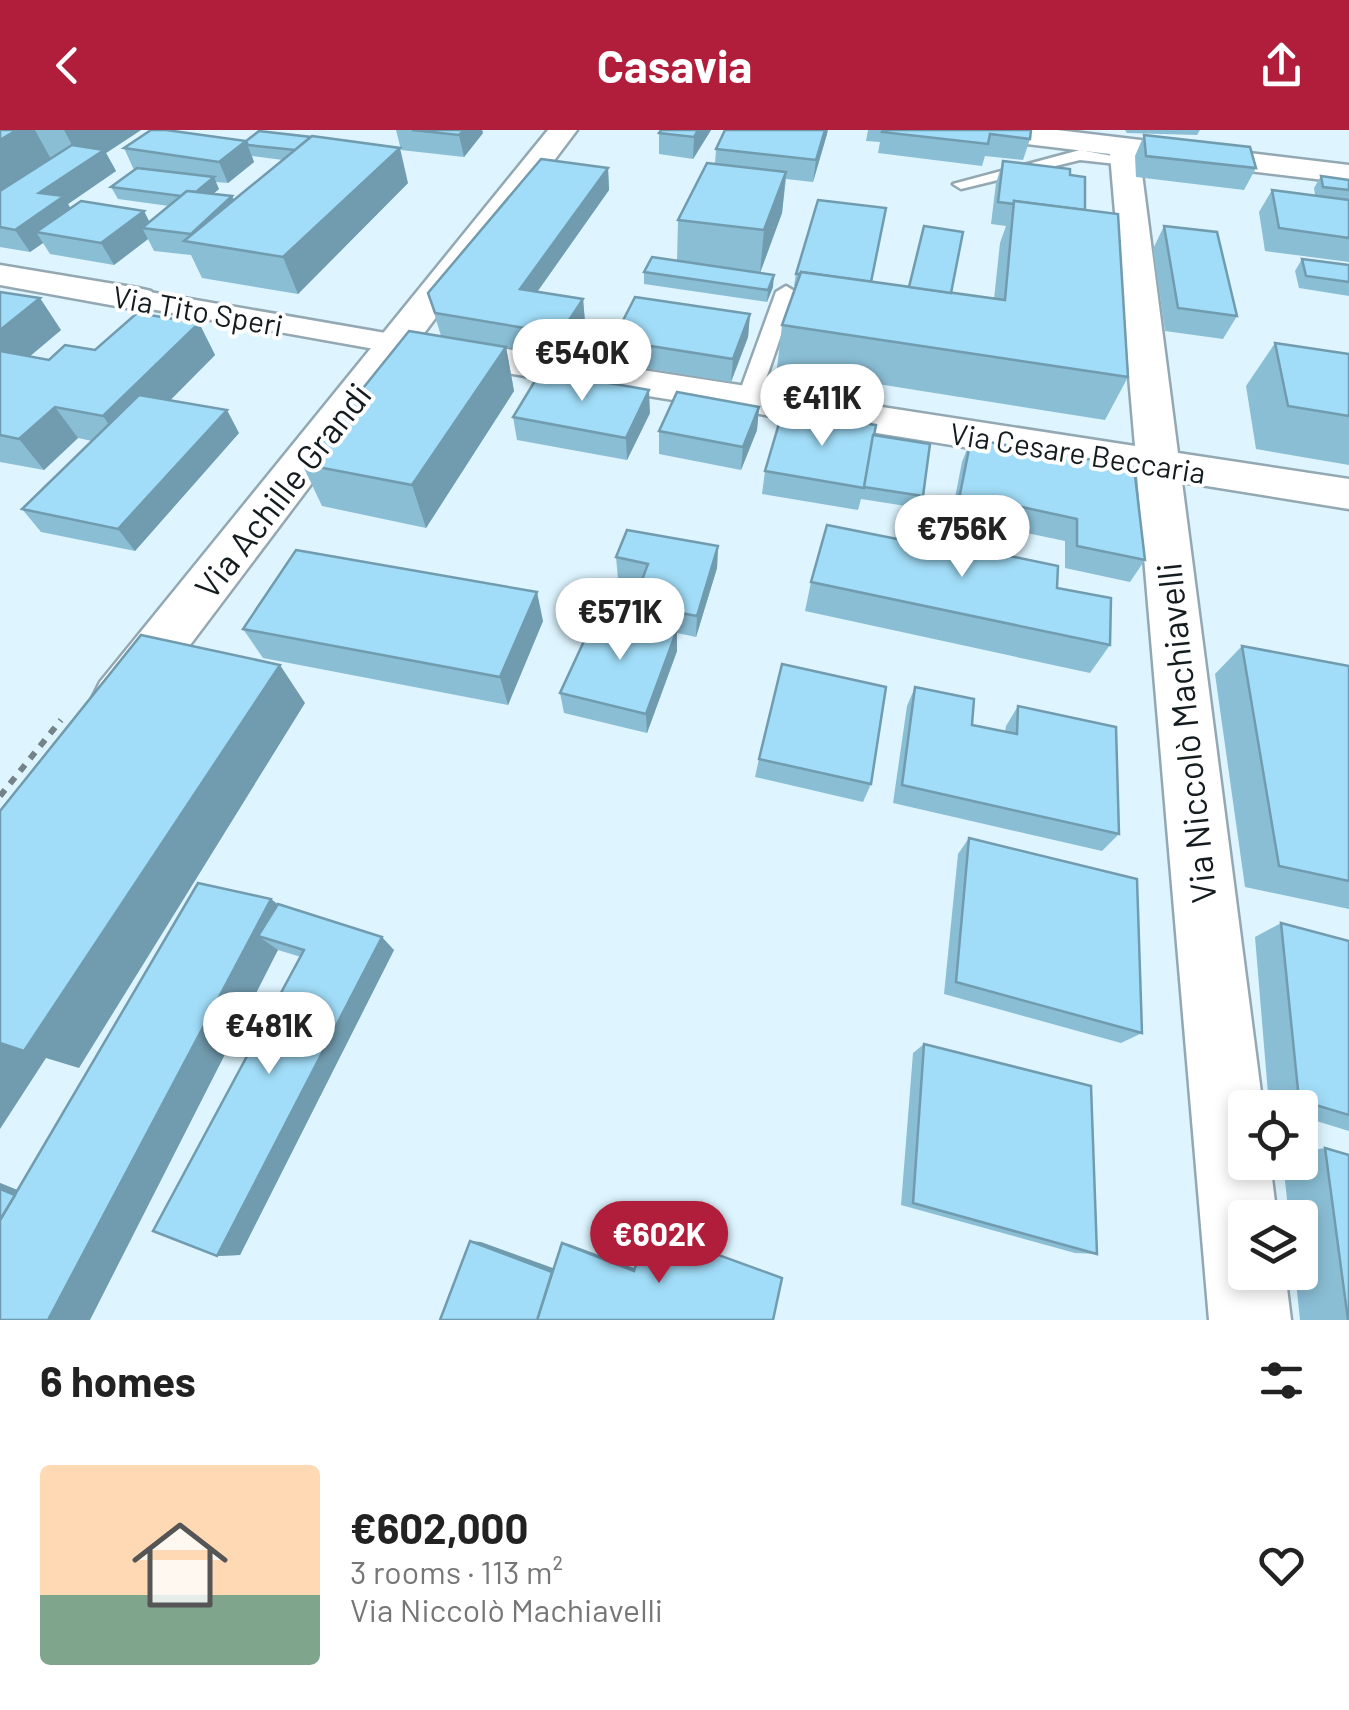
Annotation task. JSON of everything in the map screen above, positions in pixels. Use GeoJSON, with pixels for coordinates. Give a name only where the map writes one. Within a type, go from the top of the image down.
{"type":"FeatureCollection","features":[{"type":"Feature","properties":{"kind":"street","name":"Via Achille Grandi"},"geometry":{"type":"LineString","coordinates":[[98,724],[563,130]]}},
{"type":"Feature","properties":{"kind":"street"},"geometry":{"type":"LineString","coordinates":[[984,130],[1125,153],[1349,174]]}},
{"type":"Feature","properties":{"kind":"street","name":"Via Niccolò Machiavelli"},"geometry":{"type":"LineString","coordinates":[[1125,153],[1250,1320]]}},
{"type":"Feature","properties":{"kind":"street","name":"Via Tito Speri"},"geometry":{"type":"LineString","coordinates":[[0,275],[397,344]]}},
{"type":"Feature","properties":{"kind":"street","name":"Via Cesare Beccaria"},"geometry":{"type":"LineString","coordinates":[[397,344],[1349,494]]}},
{"type":"Feature","properties":{"kind":"lane"},"geometry":{"type":"LineString","coordinates":[[961,184],[1080,156],[1125,153]]}},
{"type":"Feature","properties":{"kind":"lane"},"geometry":{"type":"LineString","coordinates":[[748,402],[786,292]]}},
{"type":"Feature","properties":{"kind":"building"},"geometry":{"type":"Polygon","coordinates":[[[0,130],[17,130],[0,140],[0,130]]]}},
{"type":"Feature","properties":{"kind":"building"},"geometry":{"type":"Polygon","coordinates":[[[151,130],[246,141],[219,162],[124,148],[151,130]]]}},
{"type":"Feature","properties":{"kind":"building"},"geometry":{"type":"Polygon","coordinates":[[[412,130],[464,130],[459,135],[412,130]]]}},
{"type":"Feature","properties":{"kind":"building"},"geometry":{"type":"Polygon","coordinates":[[[698,130],[694,137],[659,133],[698,130]]]}},
{"type":"Feature","properties":{"kind":"building"},"geometry":{"type":"Polygon","coordinates":[[[725,130],[825,130],[816,160],[716,149],[725,130]]]}},
{"type":"Feature","properties":{"kind":"building"},"geometry":{"type":"Polygon","coordinates":[[[883,130],[1031,130],[1030,139],[990,134],[988,144],[883,130]]]}},
{"type":"Feature","properties":{"kind":"building"},"geometry":{"type":"Polygon","coordinates":[[[259,131],[311,137],[295,150],[248,145],[246,141],[259,131]]]}},
{"type":"Feature","properties":{"kind":"building"},"geometry":{"type":"Polygon","coordinates":[[[1144,135],[1250,147],[1256,168],[1146,156],[1144,135]]]}},
{"type":"Feature","properties":{"kind":"building"},"geometry":{"type":"Polygon","coordinates":[[[312,136],[400,148],[283,257],[184,241],[312,136]]]}},
{"type":"Feature","properties":{"kind":"building"},"geometry":{"type":"Polygon","coordinates":[[[72,145],[104,150],[39,193],[64,196],[15,230],[0,227],[0,191],[72,145]]]}},
{"type":"Feature","properties":{"kind":"building"},"geometry":{"type":"Polygon","coordinates":[[[541,159],[608,168],[520,289],[583,299],[560,334],[435,313],[428,293],[541,159]]]}},
{"type":"Feature","properties":{"kind":"building"},"geometry":{"type":"Polygon","coordinates":[[[1003,161],[1070,169],[1070,175],[1085,177],[1085,210],[998,202],[1003,161]]]}},
{"type":"Feature","properties":{"kind":"building"},"geometry":{"type":"Polygon","coordinates":[[[707,163],[786,172],[764,230],[678,220],[707,163]]]}},
{"type":"Feature","properties":{"kind":"building"},"geometry":{"type":"Polygon","coordinates":[[[137,168],[214,177],[196,192],[187,191],[181,196],[111,187],[137,168]]]}},
{"type":"Feature","properties":{"kind":"building"},"geometry":{"type":"Polygon","coordinates":[[[1321,176],[1349,180],[1349,190],[1323,187],[1321,176]]]}},
{"type":"Feature","properties":{"kind":"building"},"geometry":{"type":"Polygon","coordinates":[[[1272,190],[1349,200],[1349,238],[1279,228],[1272,190]]]}},
{"type":"Feature","properties":{"kind":"building"},"geometry":{"type":"Polygon","coordinates":[[[187,191],[232,196],[191,234],[142,228],[187,191]]]}},
{"type":"Feature","properties":{"kind":"building"},"geometry":{"type":"Polygon","coordinates":[[[818,200],[886,208],[871,282],[796,274],[818,200]]]}},
{"type":"Feature","properties":{"kind":"building"},"geometry":{"type":"Polygon","coordinates":[[[81,201],[144,211],[101,243],[36,232],[81,201]]]}},
{"type":"Feature","properties":{"kind":"building"},"geometry":{"type":"Polygon","coordinates":[[[1014,201],[1118,214],[1128,377],[782,325],[801,272],[1005,300],[1014,201]]]}},
{"type":"Feature","properties":{"kind":"building"},"geometry":{"type":"Polygon","coordinates":[[[924,226],[963,232],[951,293],[909,287],[924,226]]]}},
{"type":"Feature","properties":{"kind":"building"},"geometry":{"type":"Polygon","coordinates":[[[1164,226],[1217,232],[1237,316],[1178,308],[1164,226]]]}},
{"type":"Feature","properties":{"kind":"building"},"geometry":{"type":"Polygon","coordinates":[[[652,257],[774,275],[768,290],[644,272],[652,257]]]}},
{"type":"Feature","properties":{"kind":"building"},"geometry":{"type":"Polygon","coordinates":[[[1302,259],[1349,265],[1349,282],[1306,276],[1302,259]]]}},
{"type":"Feature","properties":{"kind":"building"},"geometry":{"type":"Polygon","coordinates":[[[0,292],[40,298],[0,330],[0,292]]]}},
{"type":"Feature","properties":{"kind":"building"},"geometry":{"type":"Polygon","coordinates":[[[635,297],[750,314],[733,359],[613,340],[635,297]]]}},
{"type":"Feature","properties":{"kind":"building"},"geometry":{"type":"Polygon","coordinates":[[[137,313],[199,323],[103,416],[55,407],[19,439],[0,435],[0,351],[49,360],[65,345],[95,350],[137,313]]]}},
{"type":"Feature","properties":{"kind":"building"},"geometry":{"type":"Polygon","coordinates":[[[409,331],[506,347],[412,485],[302,464],[409,331]]]}},
{"type":"Feature","properties":{"kind":"building"},"geometry":{"type":"Polygon","coordinates":[[[1275,343],[1349,354],[1349,416],[1288,406],[1275,343]]]}},
{"type":"Feature","properties":{"kind":"building"},"geometry":{"type":"Polygon","coordinates":[[[541,371],[649,390],[626,438],[513,417],[541,371]]]}},
{"type":"Feature","properties":{"kind":"building"},"geometry":{"type":"Polygon","coordinates":[[[677,392],[759,407],[743,447],[659,431],[677,392]]]}},
{"type":"Feature","properties":{"kind":"building"},"geometry":{"type":"Polygon","coordinates":[[[139,395],[227,410],[118,529],[22,509],[139,395]]]}},
{"type":"Feature","properties":{"kind":"building"},"geometry":{"type":"Polygon","coordinates":[[[783,410],[876,425],[864,488],[765,471],[783,410]]]}},
{"type":"Feature","properties":{"kind":"building"},"geometry":{"type":"Polygon","coordinates":[[[873,435],[930,444],[923,496],[864,487],[873,435]]]}},
{"type":"Feature","properties":{"kind":"building"},"geometry":{"type":"Polygon","coordinates":[[[971,439],[1134,467],[1145,560],[1077,546],[1077,519],[999,502],[996,524],[957,516],[954,524],[971,439]]]}},
{"type":"Feature","properties":{"kind":"building"},"geometry":{"type":"Polygon","coordinates":[[[957,516],[998,525],[1000,554],[1058,566],[1057,588],[1111,598],[1110,645],[811,582],[827,525],[952,550],[957,516]]]}},
{"type":"Feature","properties":{"kind":"building"},"geometry":{"type":"Polygon","coordinates":[[[627,530],[718,546],[697,616],[633,604],[648,564],[616,557],[627,530]]]}},
{"type":"Feature","properties":{"kind":"building"},"geometry":{"type":"Polygon","coordinates":[[[296,550],[537,592],[500,677],[243,629],[296,550]]]}},
{"type":"Feature","properties":{"kind":"building"},"geometry":{"type":"Polygon","coordinates":[[[597,613],[677,630],[646,714],[560,693],[597,613]]]}},
{"type":"Feature","properties":{"kind":"building"},"geometry":{"type":"Polygon","coordinates":[[[141,635],[280,665],[24,1051],[0,1043],[0,811],[141,635]]]}},
{"type":"Feature","properties":{"kind":"building"},"geometry":{"type":"Polygon","coordinates":[[[1242,646],[1349,666],[1349,881],[1279,866],[1242,646]]]}},
{"type":"Feature","properties":{"kind":"building"},"geometry":{"type":"Polygon","coordinates":[[[782,664],[886,687],[871,784],[759,759],[782,664]]]}},
{"type":"Feature","properties":{"kind":"building"},"geometry":{"type":"Polygon","coordinates":[[[915,687],[974,699],[972,725],[1017,734],[1018,706],[1116,727],[1119,834],[902,785],[915,687]]]}},
{"type":"Feature","properties":{"kind":"building"},"geometry":{"type":"Polygon","coordinates":[[[969,838],[1137,879],[1142,1033],[956,982],[969,838]]]}},
{"type":"Feature","properties":{"kind":"building"},"geometry":{"type":"Polygon","coordinates":[[[198,883],[271,899],[48,1320],[0,1320],[0,1220],[198,883]]]}},
{"type":"Feature","properties":{"kind":"building"},"geometry":{"type":"Polygon","coordinates":[[[278,904],[382,937],[217,1256],[153,1231],[304,950],[258,936],[278,904]]]}},
{"type":"Feature","properties":{"kind":"building"},"geometry":{"type":"Polygon","coordinates":[[[1281,923],[1349,941],[1349,1115],[1318,1106],[1318,1090],[1298,1090],[1281,923]]]}},
{"type":"Feature","properties":{"kind":"building"},"geometry":{"type":"Polygon","coordinates":[[[924,1044],[1091,1086],[1097,1254],[913,1203],[924,1044]]]}},
{"type":"Feature","properties":{"kind":"building"},"geometry":{"type":"Polygon","coordinates":[[[1325,1148],[1349,1155],[1349,1320],[1348,1320],[1325,1148]]]}},
{"type":"Feature","properties":{"kind":"building"},"geometry":{"type":"Polygon","coordinates":[[[0,1189],[15,1195],[0,1220],[0,1189]]]}},
{"type":"Feature","properties":{"kind":"building"},"geometry":{"type":"Polygon","coordinates":[[[647,1229],[782,1278],[773,1320],[537,1320],[562,1243],[634,1271],[647,1229]]]}},
{"type":"Feature","properties":{"kind":"building"},"geometry":{"type":"Polygon","coordinates":[[[470,1241],[552,1272],[537,1320],[440,1320],[470,1241]]]}}]}
